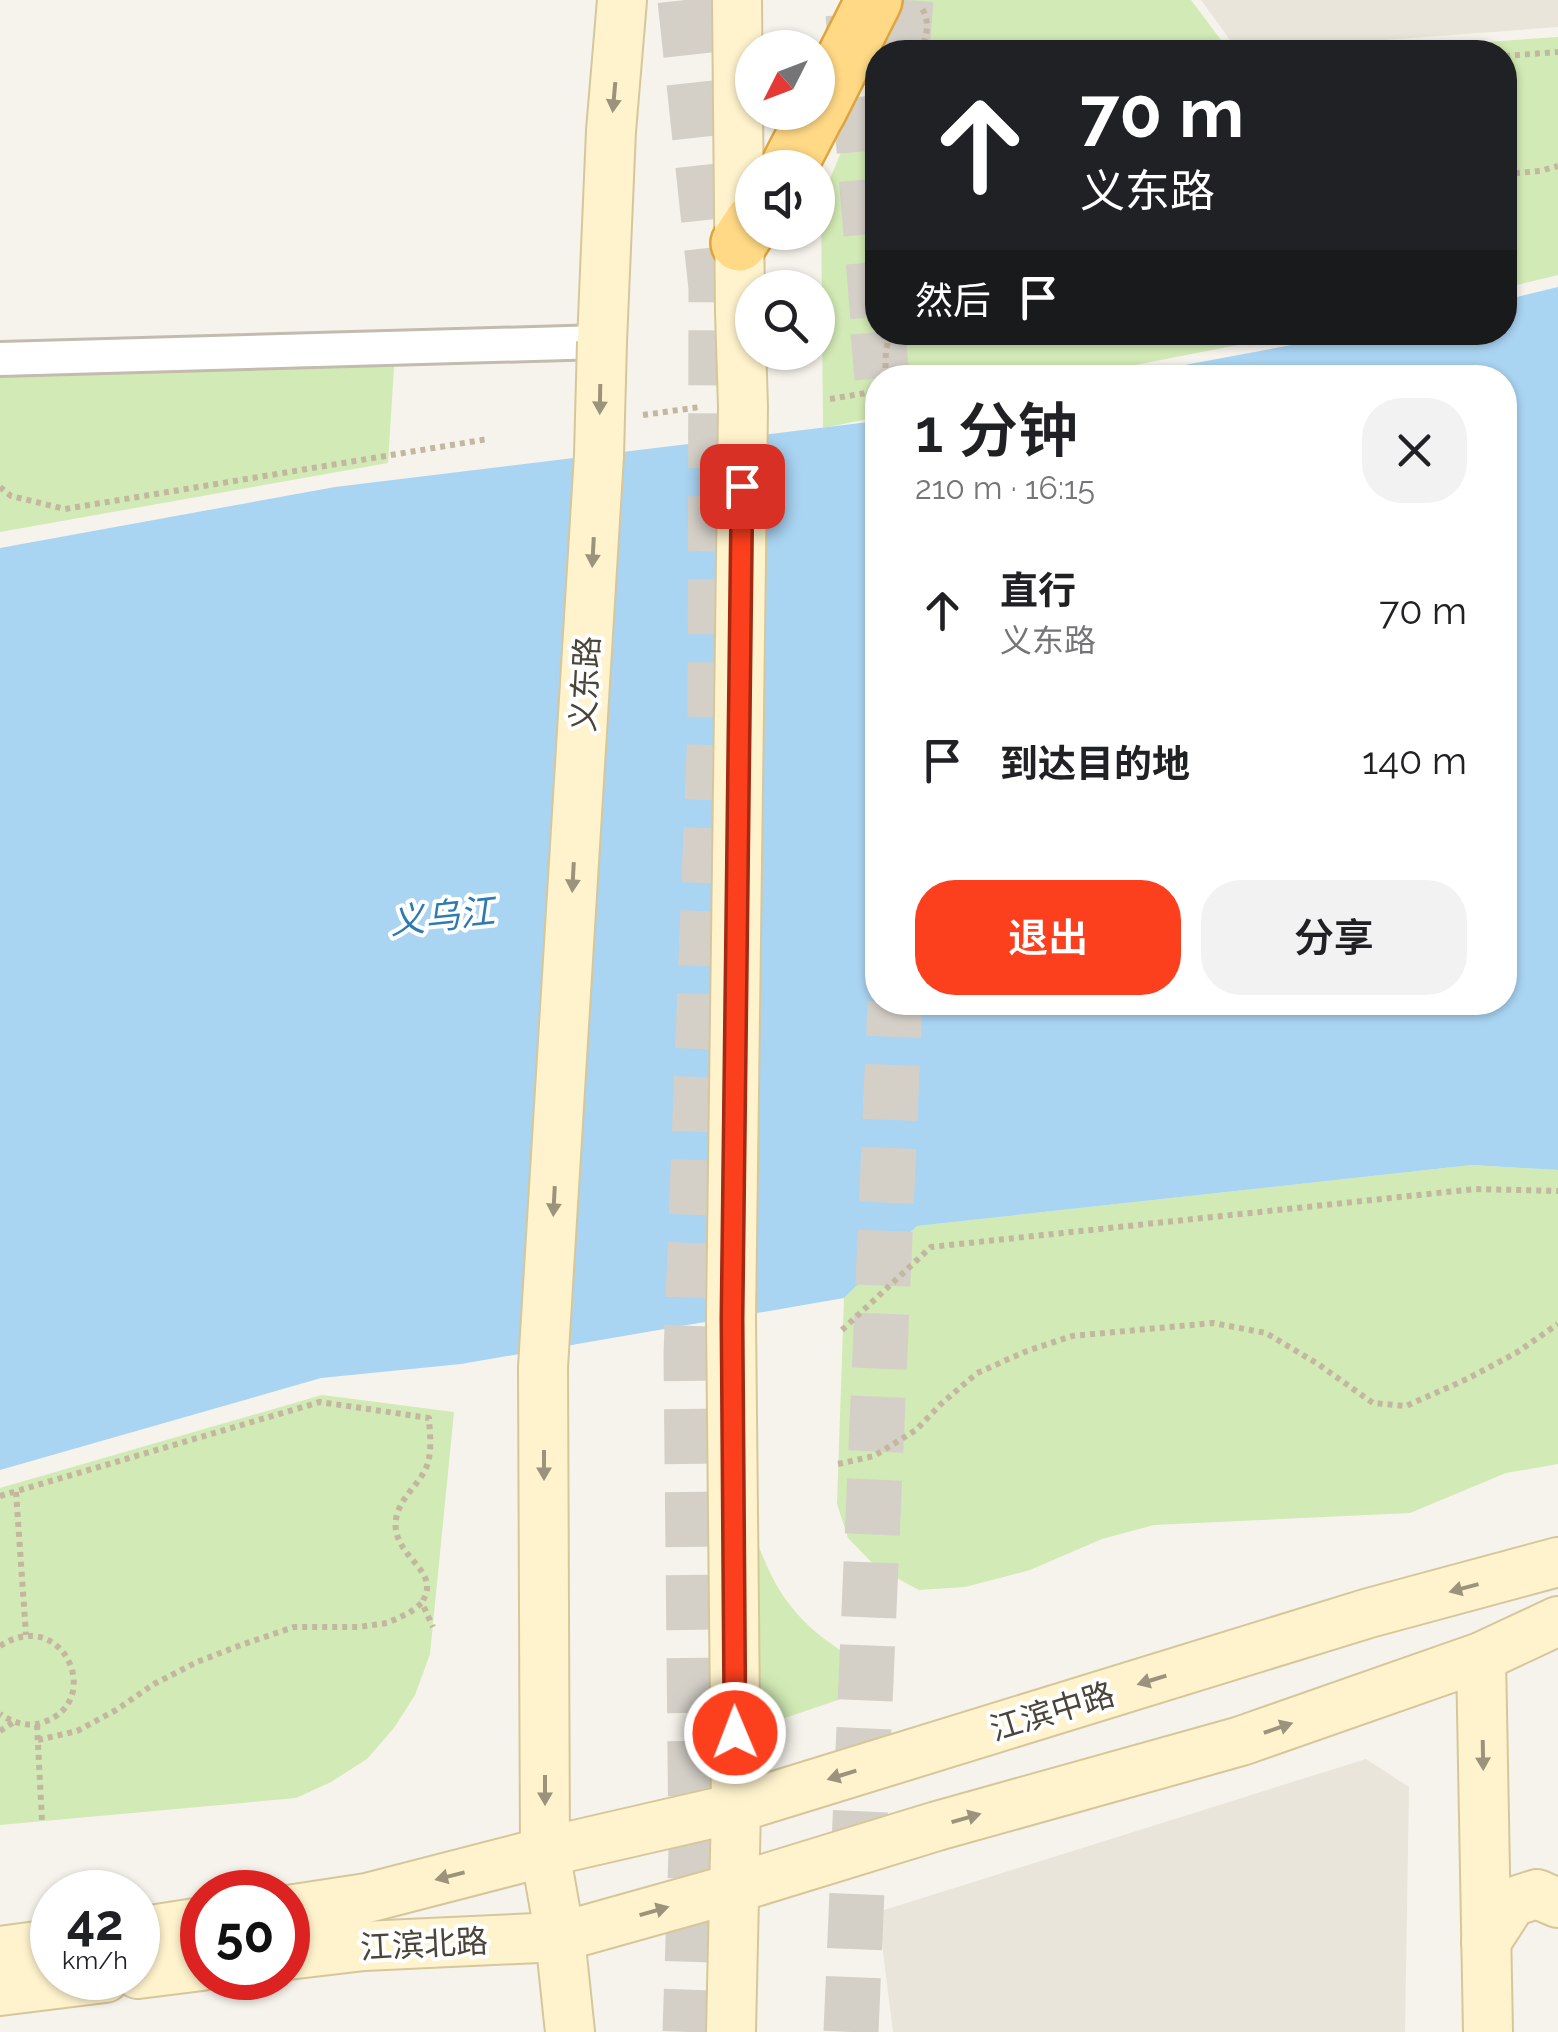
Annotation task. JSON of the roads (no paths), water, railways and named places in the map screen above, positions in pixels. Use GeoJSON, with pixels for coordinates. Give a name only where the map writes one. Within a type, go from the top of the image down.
{"type":"FeatureCollection","features":[{"type":"Feature","properties":{"kind":"highway"},"geometry":{"type":"LineString","coordinates":[[835,77],[874,0]]}},
{"type":"Feature","properties":{"kind":"main road","name":"义东路"},"geometry":{"type":"LineString","coordinates":[[570,2032],[560,1937],[545,1852],[544,1367],[599,455],[611,131],[622,0]]}},
{"type":"Feature","properties":{"kind":"main road"},"geometry":{"type":"LineString","coordinates":[[737,0],[743,150]]}},
{"type":"Feature","properties":{"kind":"main road"},"geometry":{"type":"LineString","coordinates":[[731,2032],[736,1808],[724,406],[744,250]]}},
{"type":"Feature","properties":{"kind":"main road","name":"江滨中路"},"geometry":{"type":"LineString","coordinates":[[545,1852],[736,1808],[1370,1613],[1558,1562]]}},
{"type":"Feature","properties":{"kind":"main road"},"geometry":{"type":"LineString","coordinates":[[560,1937],[1242,1741],[1481,1657],[1558,1621]]}},
{"type":"Feature","properties":{"kind":"main road"},"geometry":{"type":"LineString","coordinates":[[1481,1657],[1488,2032]]}},
{"type":"Feature","properties":{"kind":"main road","name":"江滨北路"},"geometry":{"type":"LineString","coordinates":[[310,1907],[367,1898],[545,1852]]}},
{"type":"Feature","properties":{"kind":"main road"},"geometry":{"type":"LineString","coordinates":[[1486,1942],[1512,1902],[1537,1894],[1558,1903]]}},
{"type":"Feature","properties":{"kind":"main road","name":"江滨北路"},"geometry":{"type":"LineString","coordinates":[[310,1952],[364,1946],[560,1937]]}},
{"type":"Feature","properties":{"kind":"main road"},"geometry":{"type":"LineString","coordinates":[[0,1951],[30,1947]]}},
{"type":"Feature","properties":{"kind":"main road"},"geometry":{"type":"LineString","coordinates":[[0,1990],[30,1987]]}},
{"type":"Feature","properties":{"kind":"street"},"geometry":{"type":"LineString","coordinates":[[0,359],[602,342]]}},
{"type":"Feature","properties":{"kind":"water","name":"义乌江"},"geometry":{"type":"Polygon","coordinates":[[[1558,287],[1558,1170],[1472,1165],[917,1226],[844,1298],[461,1364],[321,1378],[0,1470],[0,548],[335,487],[865,422],[865,1015],[1517,1015],[1517,365],[1184,365],[1292,345],[1517,345],[1517,297],[1558,287]]]}},
{"type":"Feature","properties":{"kind":"tunnel"},"geometry":{"type":"LineString","coordinates":[[685,0],[716,288],[715,725],[691,1354],[696,1851],[690,2032]]}},
{"type":"Feature","properties":{"kind":"tunnel"},"geometry":{"type":"LineString","coordinates":[[903,40],[906,0]]}},
{"type":"Feature","properties":{"kind":"tunnel"},"geometry":{"type":"LineString","coordinates":[[853,14],[865,161]]}},
{"type":"Feature","properties":{"kind":"tunnel"},"geometry":{"type":"LineString","coordinates":[[879,345],[881,365]]}},
{"type":"Feature","properties":{"kind":"tunnel"},"geometry":{"type":"LineString","coordinates":[[851,2032],[894,1015]]}}]}
